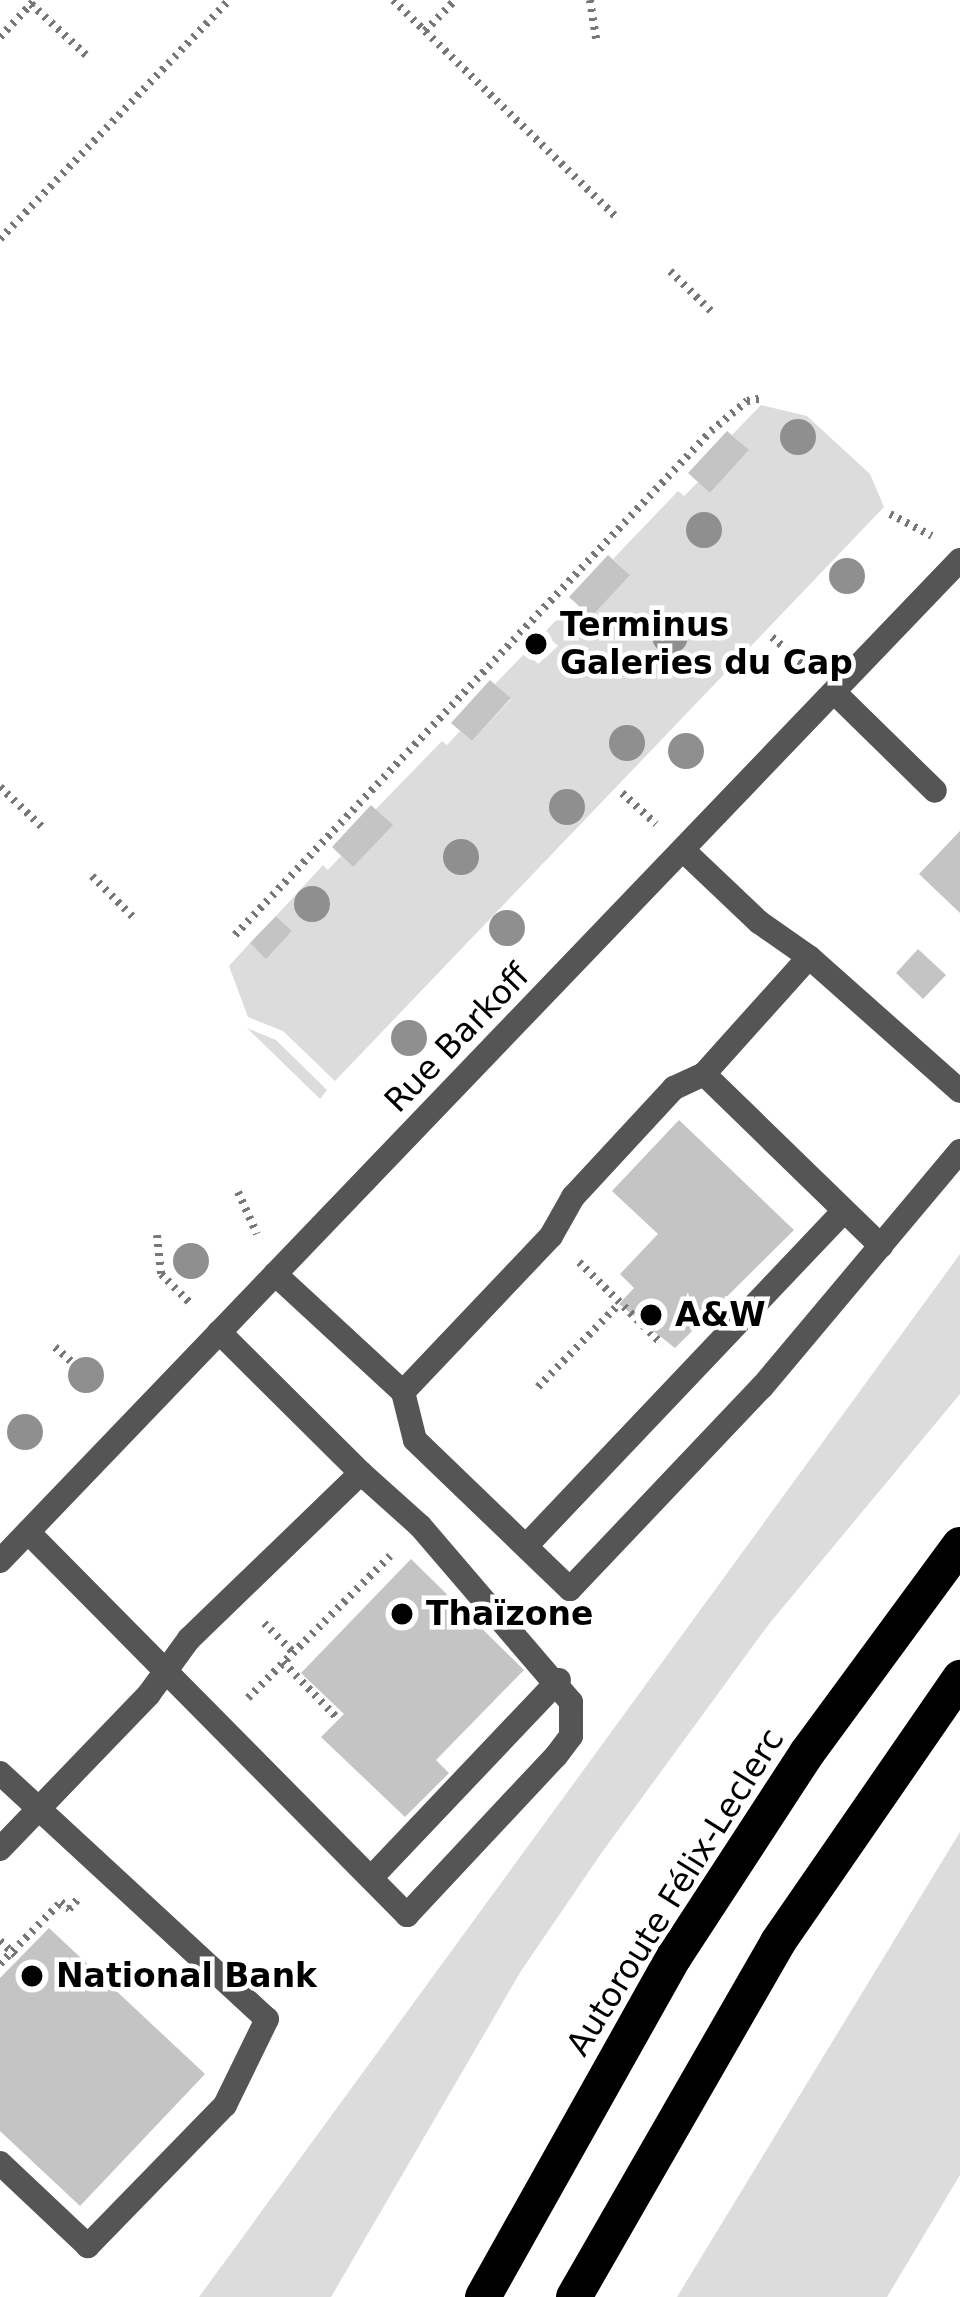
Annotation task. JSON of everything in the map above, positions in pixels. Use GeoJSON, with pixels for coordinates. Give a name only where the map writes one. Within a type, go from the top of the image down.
{"type":"FeatureCollection","features":[{"type":"Feature","properties":{"kind":"highway","name":"Autoroute Félix-Leclerc"},"geometry":{"type":"LineString","coordinates":[[483,2297],[628,2037],[785,1786],[960,1545]]}},
{"type":"Feature","properties":{"kind":"highway"},"geometry":{"type":"LineString","coordinates":[[574,2297],[778,1942],[960,1678]]}},
{"type":"Feature","properties":{"kind":"highway"},"geometry":{"type":"LineString","coordinates":[[463,2297],[628,2037]]}},
{"type":"Feature","properties":{"kind":"street","name":"Rue Barkoff"},"geometry":{"type":"LineString","coordinates":[[0,1561],[960,560]]}},
{"type":"Feature","properties":{"kind":"street"},"geometry":{"type":"LineString","coordinates":[[834,692],[935,791]]}},
{"type":"Feature","properties":{"kind":"street"},"geometry":{"type":"LineString","coordinates":[[683,850],[759,922],[809,957],[960,1091]]}},
{"type":"Feature","properties":{"kind":"street"},"geometry":{"type":"LineString","coordinates":[[403,1392],[551,1236],[573,1197],[674,1088],[704,1074],[809,957]]}},
{"type":"Feature","properties":{"kind":"street"},"geometry":{"type":"LineString","coordinates":[[704,1074],[881,1246]]}},
{"type":"Feature","properties":{"kind":"street"},"geometry":{"type":"LineString","coordinates":[[275,1274],[403,1392],[415,1440],[570,1588],[762,1387],[960,1151]]}},
{"type":"Feature","properties":{"kind":"street"},"geometry":{"type":"LineString","coordinates":[[526,1546],[844,1211]]}},
{"type":"Feature","properties":{"kind":"street"},"geometry":{"type":"LineString","coordinates":[[28,1532],[407,1915],[571,1736],[572,1702],[559,1680],[420,1526],[218,1332]]}},
{"type":"Feature","properties":{"kind":"street"},"geometry":{"type":"LineString","coordinates":[[0,1849],[168,1669],[361,1474]]}},
{"type":"Feature","properties":{"kind":"street"},"geometry":{"type":"LineString","coordinates":[[371,1878],[559,1680]]}},
{"type":"Feature","properties":{"kind":"street"},"geometry":{"type":"LineString","coordinates":[[0,1772],[267,2019],[225,2105],[88,2246],[0,2163]]}},
{"type":"Feature","properties":{"kind":"path"},"geometry":{"type":"LineString","coordinates":[[0,239],[229,0]]}},
{"type":"Feature","properties":{"kind":"path"},"geometry":{"type":"LineString","coordinates":[[393,0],[619,220]]}},
{"type":"Feature","properties":{"kind":"path"},"geometry":{"type":"LineString","coordinates":[[425,31],[455,0]]}},
{"type":"Feature","properties":{"kind":"path"},"geometry":{"type":"LineString","coordinates":[[590,0],[596,39]]}},
{"type":"Feature","properties":{"kind":"path"},"geometry":{"type":"LineString","coordinates":[[0,38],[33,2],[86,55]]}},
{"type":"Feature","properties":{"kind":"path"},"geometry":{"type":"LineString","coordinates":[[670,272],[711,311]]}},
{"type":"Feature","properties":{"kind":"path"},"geometry":{"type":"LineString","coordinates":[[235,935],[711,431],[735,409],[764,398]]}},
{"type":"Feature","properties":{"kind":"path"},"geometry":{"type":"LineString","coordinates":[[772,637],[789,651]]}},
{"type":"Feature","properties":{"kind":"path"},"geometry":{"type":"LineString","coordinates":[[0,787],[43,828]]}},
{"type":"Feature","properties":{"kind":"path"},"geometry":{"type":"LineString","coordinates":[[622,794],[639,808]]}},
{"type":"Feature","properties":{"kind":"path"},"geometry":{"type":"LineString","coordinates":[[92,876],[134,918]]}},
{"type":"Feature","properties":{"kind":"path"},"geometry":{"type":"LineString","coordinates":[[157,1235],[160,1274],[178,1292]]}},
{"type":"Feature","properties":{"kind":"path"},"geometry":{"type":"LineString","coordinates":[[580,1263],[680,1361]]}},
{"type":"Feature","properties":{"kind":"path"},"geometry":{"type":"LineString","coordinates":[[538,1387],[620,1304]]}},
{"type":"Feature","properties":{"kind":"path"},"geometry":{"type":"LineString","coordinates":[[56,1347],[75,1365]]}},
{"type":"Feature","properties":{"kind":"path"},"geometry":{"type":"LineString","coordinates":[[241,1705],[387,1559]]}},
{"type":"Feature","properties":{"kind":"path"},"geometry":{"type":"LineString","coordinates":[[253,1612],[293,1652]]}},
{"type":"Feature","properties":{"kind":"path"},"geometry":{"type":"LineString","coordinates":[[283,1662],[338,1719]]}},
{"type":"Feature","properties":{"kind":"path"},"geometry":{"type":"LineString","coordinates":[[0,1964],[15,1955],[61,1902]]}},
{"type":"Feature","properties":{"kind":"path"},"geometry":{"type":"LineString","coordinates":[[0,1941],[15,1955]]}},
{"type":"Feature","properties":{"kind":"shaded area"},"geometry":{"type":"Polygon","coordinates":[[[761,405],[807,416],[870,474],[884,507],[335,1081],[283,1031],[248,1017],[229,966],[250,943],[266,958],[292,931],[276,916],[323,865],[328,870],[341,856],[353,867],[375,810],[442,741],[447,745],[460,731],[472,741],[511,699],[495,684],[526,652],[538,664],[558,646],[544,633],[560,616],[565,620],[579,606],[591,616],[629,574],[613,559],[678,491],[684,496],[698,482],[710,493],[748,451],[732,435],[761,405]]]}},
{"type":"Feature","properties":{"kind":"shaded area"},"geometry":{"type":"Polygon","coordinates":[[[247,1028],[276,1040],[327,1090],[320,1099],[247,1028]]]}},
{"type":"Feature","properties":{"kind":"shaded area"},"geometry":{"type":"Polygon","coordinates":[[[960,1254],[960,1394],[769,1624],[600,1855],[521,1971],[331,2297],[199,2297],[960,1254]]]}},
{"type":"Feature","properties":{"kind":"shaded area"},"geometry":{"type":"Polygon","coordinates":[[[960,1832],[960,2175],[887,2297],[677,2297],[960,1832]]]}},
{"type":"Feature","properties":{"kind":"building"},"geometry":{"type":"Polygon","coordinates":[[[727,431],[749,450],[710,493],[688,473],[727,431]]]}},
{"type":"Feature","properties":{"kind":"building"},"geometry":{"type":"Polygon","coordinates":[[[608,555],[630,575],[591,617],[569,597],[608,555]]]}},
{"type":"Feature","properties":{"kind":"building"},"geometry":{"type":"Polygon","coordinates":[[[490,680],[511,698],[472,741],[451,723],[490,680]]]}},
{"type":"Feature","properties":{"kind":"building"},"geometry":{"type":"Polygon","coordinates":[[[371,805],[393,825],[353,867],[332,847],[371,805]]]}},
{"type":"Feature","properties":{"kind":"building"},"geometry":{"type":"Polygon","coordinates":[[[960,831],[960,913],[919,874],[960,831]]]}},
{"type":"Feature","properties":{"kind":"building"},"geometry":{"type":"Polygon","coordinates":[[[276,916],[292,931],[266,959],[250,943],[276,916]]]}},
{"type":"Feature","properties":{"kind":"building"},"geometry":{"type":"Polygon","coordinates":[[[918,949],[946,975],[923,999],[896,973],[918,949]]]}},
{"type":"Feature","properties":{"kind":"building"},"geometry":{"type":"Polygon","coordinates":[[[679,1120],[794,1230],[675,1348],[619,1304],[634,1288],[620,1274],[658,1234],[612,1191],[679,1120]]]}},
{"type":"Feature","properties":{"kind":"building"},"geometry":{"type":"Polygon","coordinates":[[[411,1559],[524,1670],[436,1760],[449,1773],[405,1817],[321,1737],[344,1714],[301,1673],[411,1559]]]}},
{"type":"Feature","properties":{"kind":"building"},"geometry":{"type":"Polygon","coordinates":[[[49,1928],[205,2074],[80,2206],[0,2131],[0,1978],[49,1928]]]}},
{"type":"Feature","properties":{"kind":"place","name":"Terminus Galeries du Cap"},"geometry":{"type":"Point","coordinates":[536,644]}},
{"type":"Feature","properties":{"kind":"place","name":"A&W"},"geometry":{"type":"Point","coordinates":[651,1315]}},
{"type":"Feature","properties":{"kind":"place","name":"Thaïzone"},"geometry":{"type":"Point","coordinates":[402,1614]}},
{"type":"Feature","properties":{"kind":"place","name":"National Bank"},"geometry":{"type":"Point","coordinates":[32,1976]}}]}
